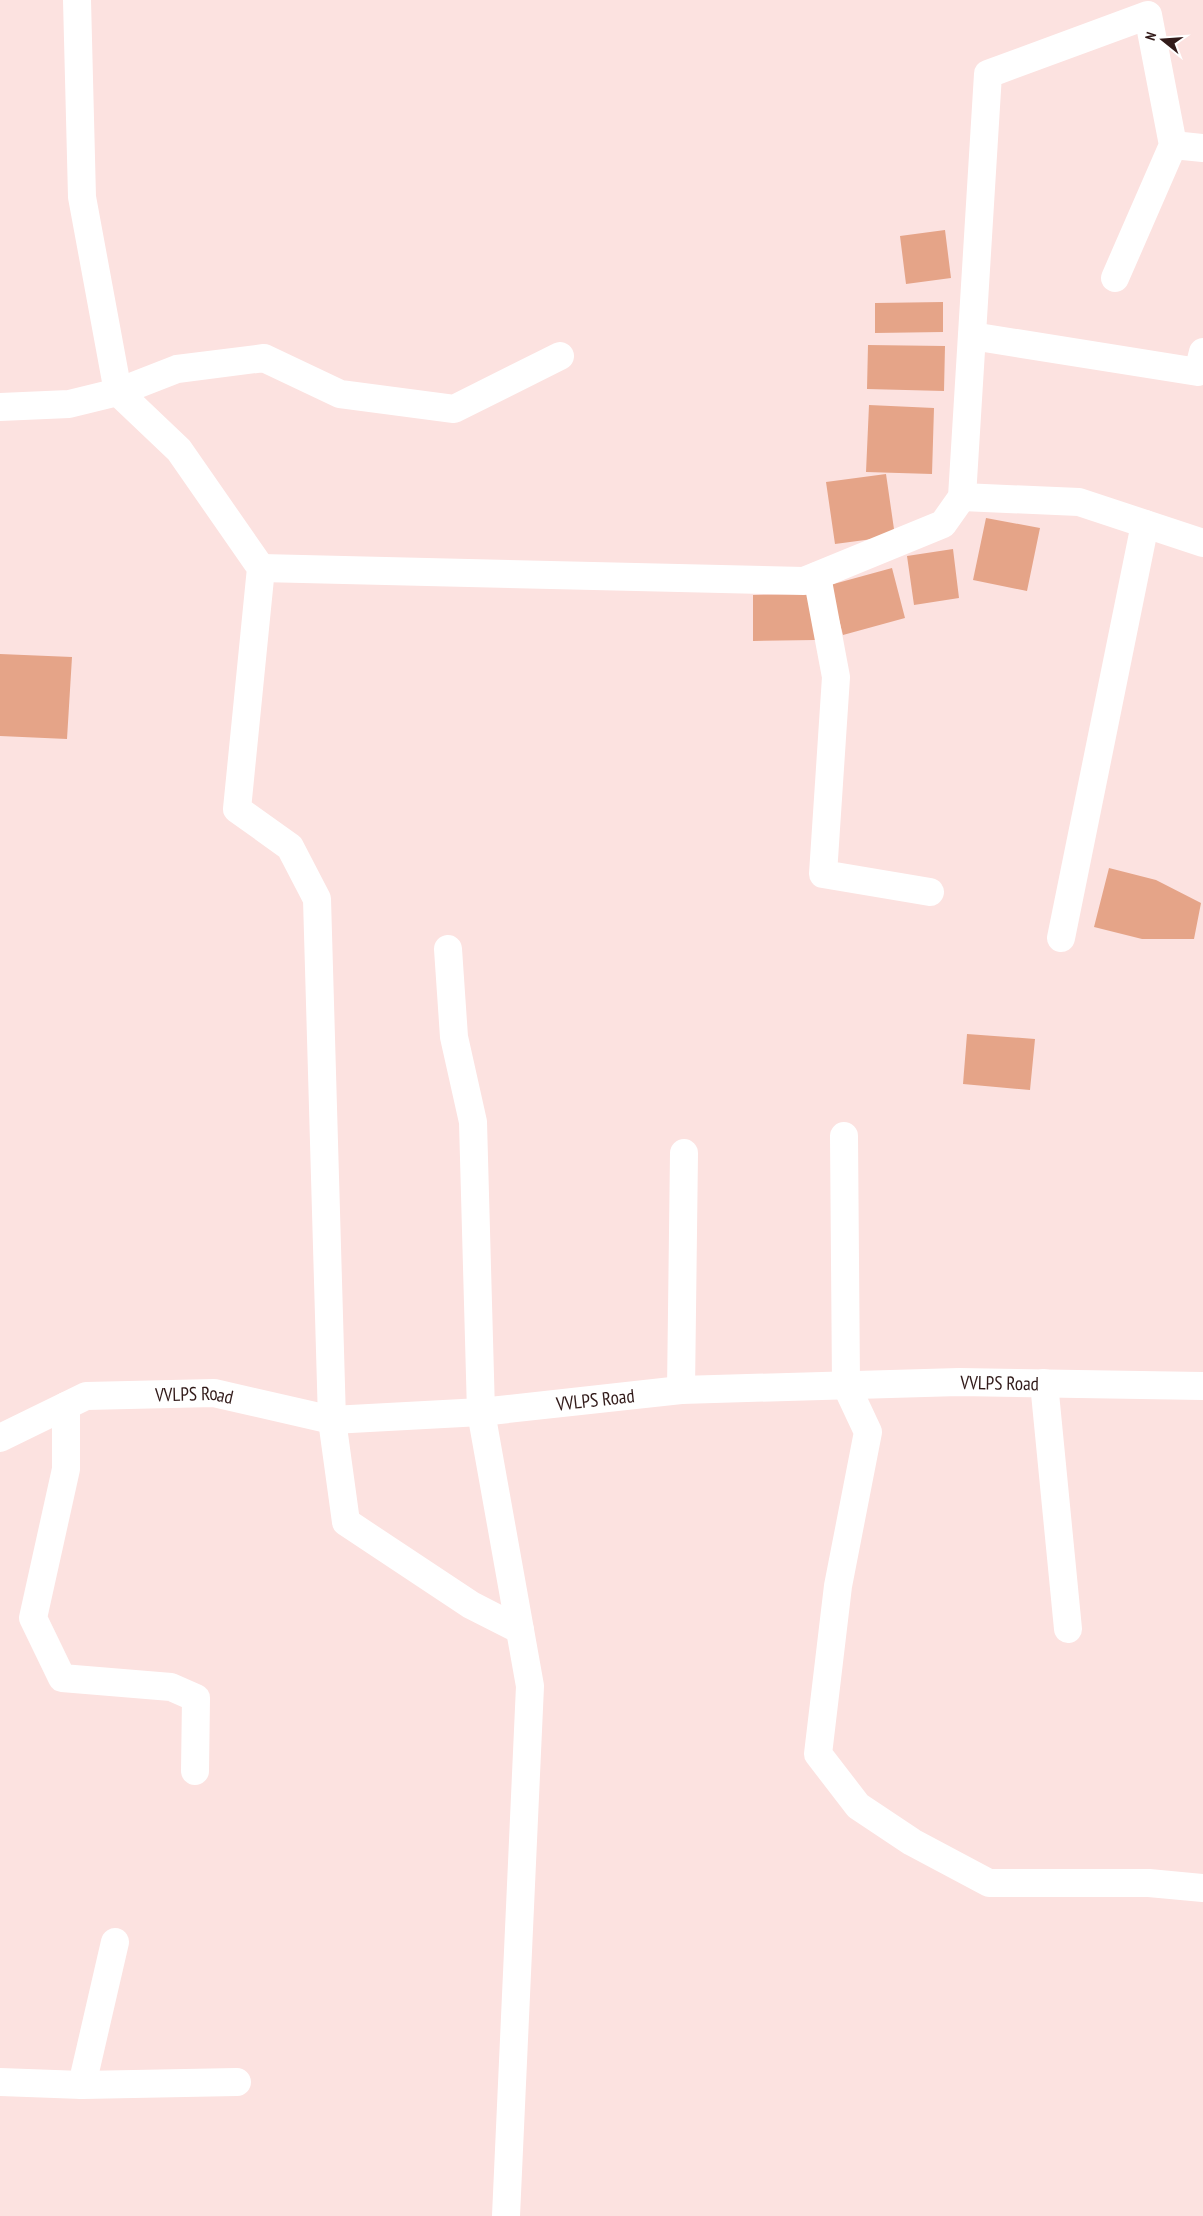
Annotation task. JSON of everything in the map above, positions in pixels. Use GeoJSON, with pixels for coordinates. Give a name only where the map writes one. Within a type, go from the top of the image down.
{"type":"FeatureCollection","features":[{"type":"Feature","properties":{"kind":"street"},"geometry":{"type":"LineString","coordinates":[[77,0],[82,197],[118,392],[179,450],[261,568],[237,809],[290,847],[317,898],[332,1420],[346,1522],[471,1605],[520,1630]]}},
{"type":"Feature","properties":{"kind":"street"},"geometry":{"type":"LineString","coordinates":[[261,568],[804,582],[943,524],[962,497],[988,74],[1148,15],[1173,145],[1115,278]]}},
{"type":"Feature","properties":{"kind":"street"},"geometry":{"type":"LineString","coordinates":[[1173,145],[1203,148]]}},
{"type":"Feature","properties":{"kind":"street"},"geometry":{"type":"LineString","coordinates":[[972,336],[1198,372],[1203,352]]}},
{"type":"Feature","properties":{"kind":"street"},"geometry":{"type":"LineString","coordinates":[[0,407],[69,404],[118,392],[177,369],[264,358],[340,394],[454,409],[560,356]]}},
{"type":"Feature","properties":{"kind":"street"},"geometry":{"type":"LineString","coordinates":[[962,497],[1079,502],[1203,543]]}},
{"type":"Feature","properties":{"kind":"street"},"geometry":{"type":"LineString","coordinates":[[1061,938],[1145,524]]}},
{"type":"Feature","properties":{"kind":"street"},"geometry":{"type":"LineString","coordinates":[[817,576],[836,677],[823,874],[930,892]]}},
{"type":"Feature","properties":{"kind":"street"},"geometry":{"type":"LineString","coordinates":[[448,949],[454,1037],[474,1122],[481,1412],[530,1686],[506,2216]]}},
{"type":"Feature","properties":{"kind":"street"},"geometry":{"type":"LineString","coordinates":[[844,1136],[846,1385],[868,1432],[838,1586],[818,1754],[858,1806],[912,1842],[989,1883],[1149,1883],[1203,1888]]}},
{"type":"Feature","properties":{"kind":"street"},"geometry":{"type":"LineString","coordinates":[[681,1390],[684,1153]]}},
{"type":"Feature","properties":{"kind":"street","name":"VVLPS Road"},"geometry":{"type":"LineString","coordinates":[[0,1438],[86,1396],[214,1393],[332,1420],[481,1412],[681,1390],[959,1382],[1203,1386]]}},
{"type":"Feature","properties":{"kind":"street"},"geometry":{"type":"LineString","coordinates":[[1044,1383],[1068,1629]]}},
{"type":"Feature","properties":{"kind":"street"},"geometry":{"type":"LineString","coordinates":[[66,1406],[66,1469],[33,1618],[62,1678],[172,1688],[196,1698],[195,1770]]}},
{"type":"Feature","properties":{"kind":"street"},"geometry":{"type":"LineString","coordinates":[[82,2085],[115,1942]]}},
{"type":"Feature","properties":{"kind":"street"},"geometry":{"type":"LineString","coordinates":[[0,2082],[82,2085],[237,2082]]}},
{"type":"Feature","properties":{"kind":"building"},"geometry":{"type":"Polygon","coordinates":[[[945,230],[951,278],[906,284],[900,236],[945,230]]]}},
{"type":"Feature","properties":{"kind":"building"},"geometry":{"type":"Polygon","coordinates":[[[943,302],[943,332],[875,333],[875,303],[943,302]]]}},
{"type":"Feature","properties":{"kind":"building"},"geometry":{"type":"Polygon","coordinates":[[[868,345],[945,346],[944,391],[867,389],[868,345]]]}},
{"type":"Feature","properties":{"kind":"building"},"geometry":{"type":"Polygon","coordinates":[[[869,405],[934,408],[932,474],[866,472],[869,405]]]}},
{"type":"Feature","properties":{"kind":"building"},"geometry":{"type":"Polygon","coordinates":[[[886,474],[895,536],[835,544],[826,482],[886,474]]]}},
{"type":"Feature","properties":{"kind":"building"},"geometry":{"type":"Polygon","coordinates":[[[986,518],[1040,528],[1027,591],[973,580],[986,518]]]}},
{"type":"Feature","properties":{"kind":"building"},"geometry":{"type":"Polygon","coordinates":[[[953,549],[959,598],[914,605],[907,556],[953,549]]]}},
{"type":"Feature","properties":{"kind":"building"},"geometry":{"type":"Polygon","coordinates":[[[892,568],[905,618],[843,635],[830,585],[892,568]]]}},
{"type":"Feature","properties":{"kind":"building"},"geometry":{"type":"Polygon","coordinates":[[[814,594],[815,640],[753,641],[753,595],[814,594]]]}},
{"type":"Feature","properties":{"kind":"building"},"geometry":{"type":"Polygon","coordinates":[[[0,654],[72,657],[67,739],[0,736],[0,654]]]}},
{"type":"Feature","properties":{"kind":"building"},"geometry":{"type":"Polygon","coordinates":[[[1109,868],[1156,880],[1201,903],[1194,939],[1142,939],[1094,927],[1109,868]]]}},
{"type":"Feature","properties":{"kind":"building"},"geometry":{"type":"Polygon","coordinates":[[[967,1034],[1035,1039],[1030,1090],[963,1084],[967,1034]]]}}]}
